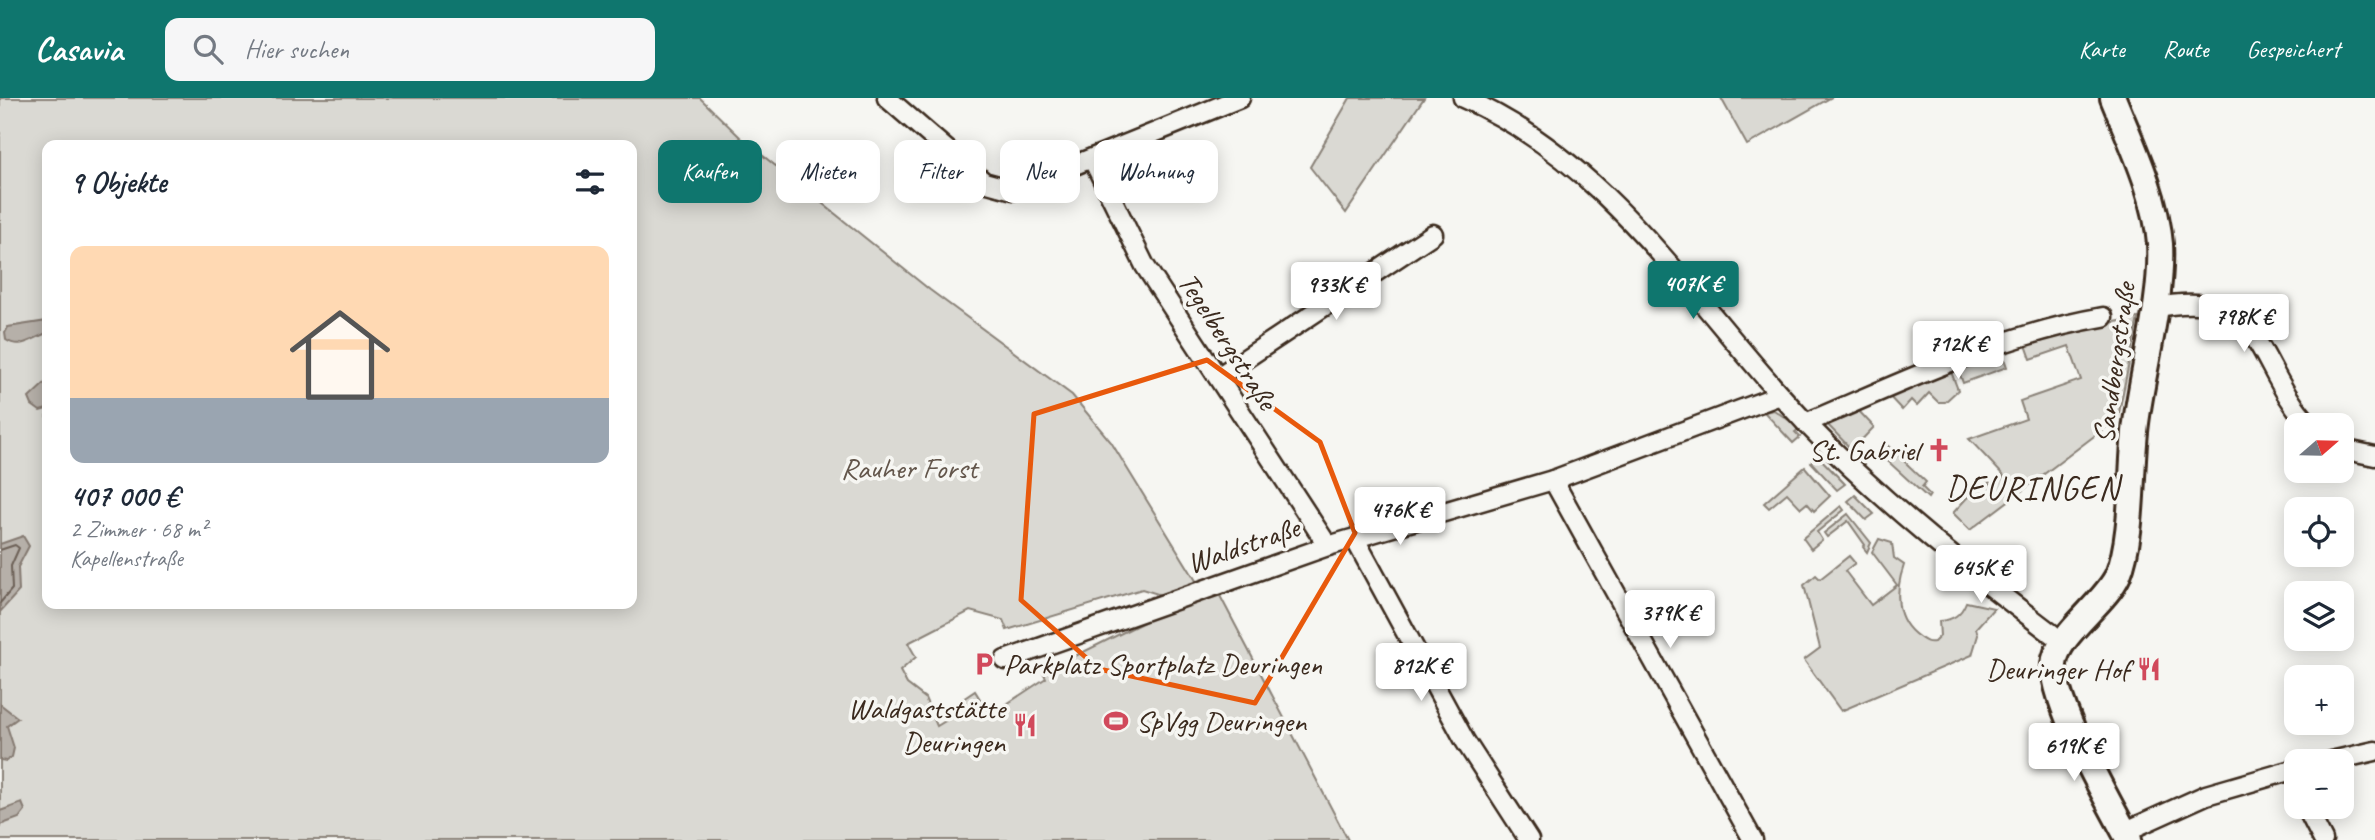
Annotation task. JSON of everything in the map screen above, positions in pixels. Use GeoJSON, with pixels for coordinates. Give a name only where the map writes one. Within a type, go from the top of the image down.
{"type":"FeatureCollection","features":[{"type":"Feature","properties":{"kind":"street"},"geometry":{"type":"LineString","coordinates":[[899,101],[984,182],[1013,190],[1093,160],[1240,98]]}},
{"type":"Feature","properties":{"kind":"street"},"geometry":{"type":"LineString","coordinates":[[1463,98],[1526,134],[1570,164],[1664,257],[1780,395],[1864,481],[1924,535],[2064,643]]}},
{"type":"Feature","properties":{"kind":"street","name":"Sandbergstraße"},"geometry":{"type":"LineString","coordinates":[[2113,98],[2150,194],[2157,222],[2160,247],[2154,308],[2136,425],[2124,549],[2118,576],[2064,643],[2054,663],[2062,704],[2127,836]]}},
{"type":"Feature","properties":{"kind":"street","name":"Tegelbergstraße"},"geometry":{"type":"LineString","coordinates":[[1093,160],[1145,266],[1328,546]]}},
{"type":"Feature","properties":{"kind":"street"},"geometry":{"type":"LineString","coordinates":[[1218,377],[1433,234]]}},
{"type":"Feature","properties":{"kind":"street"},"geometry":{"type":"LineString","coordinates":[[2154,308],[2184,302],[2206,303],[2236,316],[2253,330],[2298,413]]}},
{"type":"Feature","properties":{"kind":"street"},"geometry":{"type":"LineString","coordinates":[[1806,423],[2015,338],[2056,326],[2103,317]]}},
{"type":"Feature","properties":{"kind":"street","name":"Waldstraße"},"geometry":{"type":"LineString","coordinates":[[1005,660],[1328,546],[1356,541],[1553,480],[1780,395]]}},
{"type":"Feature","properties":{"kind":"street"},"geometry":{"type":"LineString","coordinates":[[2354,452],[2375,456]]}},
{"type":"Feature","properties":{"kind":"street"},"geometry":{"type":"LineString","coordinates":[[1553,480],[1753,840]]}},
{"type":"Feature","properties":{"kind":"street"},"geometry":{"type":"LineString","coordinates":[[1356,541],[1465,741],[1530,840]]}},
{"type":"Feature","properties":{"kind":"street"},"geometry":{"type":"LineString","coordinates":[[2354,756],[2375,751]]}},
{"type":"Feature","properties":{"kind":"street"},"geometry":{"type":"LineString","coordinates":[[2127,836],[2206,795],[2284,777]]}},
{"type":"Feature","properties":{"kind":"street"},"geometry":{"type":"LineString","coordinates":[[2312,819],[2323,840]]}},
{"type":"Feature","properties":{"kind":"highlighted area"},"geometry":{"type":"Polygon","coordinates":[[[1207,360],[1320,442],[1355,533],[1255,703],[1099,669],[1021,600],[1034,414],[1207,360]]]}},
{"type":"Feature","properties":{"kind":"green space","name":"Rauher Forst"},"geometry":{"type":"Polygon","coordinates":[[[0,98],[700,98],[743,140],[658,140],[658,203],[762,203],[762,155],[776,166],[776,203],[822,203],[930,290],[1072,395],[1111,442],[1198,584],[1164,596],[1142,589],[1007,630],[1003,620],[970,611],[908,643],[916,657],[900,671],[907,684],[925,698],[937,726],[968,707],[963,699],[975,691],[990,715],[1046,678],[1043,672],[1154,617],[1152,613],[1217,590],[1348,840],[0,840],[0,98]]]}},
{"type":"Feature","properties":{"kind":"green space"},"geometry":{"type":"Polygon","coordinates":[[[1350,98],[1424,98],[1346,213],[1310,167],[1350,98]]]}},
{"type":"Feature","properties":{"kind":"green space"},"geometry":{"type":"Polygon","coordinates":[[[1721,98],[1830,98],[1747,145],[1721,98]]]}},
{"type":"Feature","properties":{"kind":"green space"},"geometry":{"type":"Polygon","coordinates":[[[2138,318],[2118,418],[1970,530],[1953,513],[1985,478],[1994,487],[2004,476],[1969,439],[2026,419],[2020,401],[2081,380],[2069,346],[2031,359],[2025,342],[2054,332],[2138,318]]]}},
{"type":"Feature","properties":{"kind":"green space"},"geometry":{"type":"Polygon","coordinates":[[[2001,350],[2007,367],[1963,383],[1957,366],[2001,350]]]}},
{"type":"Feature","properties":{"kind":"green space"},"geometry":{"type":"Polygon","coordinates":[[[1950,369],[1958,390],[1945,402],[1938,402],[1929,393],[1917,406],[1911,400],[1902,410],[1888,395],[1950,369]]]}},
{"type":"Feature","properties":{"kind":"green space"},"geometry":{"type":"Polygon","coordinates":[[[1857,409],[1874,427],[1852,450],[1826,423],[1857,409]]]}},
{"type":"Feature","properties":{"kind":"green space"},"geometry":{"type":"Polygon","coordinates":[[[1774,410],[1800,428],[1795,432],[1800,437],[1793,443],[1764,412],[1774,410]]]}},
{"type":"Feature","properties":{"kind":"green space"},"geometry":{"type":"Polygon","coordinates":[[[1887,445],[1926,482],[1922,487],[1930,495],[1928,498],[1880,454],[1887,445]]]}},
{"type":"Feature","properties":{"kind":"green space"},"geometry":{"type":"Polygon","coordinates":[[[1817,455],[1845,484],[1837,490],[1811,462],[1817,455]]]}},
{"type":"Feature","properties":{"kind":"green space"},"geometry":{"type":"Polygon","coordinates":[[[1805,467],[1830,496],[1814,511],[1807,503],[1801,508],[1787,493],[1769,508],[1764,503],[1805,467]]]}},
{"type":"Feature","properties":{"kind":"green space"},"geometry":{"type":"Polygon","coordinates":[[[1855,495],[1874,514],[1866,520],[1848,501],[1855,495]]]}},
{"type":"Feature","properties":{"kind":"green space"},"geometry":{"type":"Polygon","coordinates":[[[1841,506],[1844,510],[1817,532],[1822,540],[1811,549],[1803,538],[1841,506]]]}},
{"type":"Feature","properties":{"kind":"green space"},"geometry":{"type":"Polygon","coordinates":[[[1848,514],[1871,543],[1867,552],[1848,521],[1827,537],[1824,533],[1848,514]]]}},
{"type":"Feature","properties":{"kind":"green space"},"geometry":{"type":"Polygon","coordinates":[[[1879,539],[1892,543],[1894,558],[1904,565],[1898,595],[1901,614],[1911,630],[1925,641],[1934,642],[1940,636],[1939,621],[1956,616],[1966,602],[1994,608],[1976,628],[1978,635],[1972,655],[1841,711],[1804,660],[1820,648],[1804,585],[1816,575],[1820,579],[1849,556],[1855,563],[1845,571],[1871,605],[1897,585],[1872,552],[1879,539]]]}},
{"type":"Feature","properties":{"kind":"water"},"geometry":{"type":"Polygon","coordinates":[[[42,322],[42,335],[22,343],[11,343],[6,340],[8,327],[42,322]]]}},
{"type":"Feature","properties":{"kind":"water"},"geometry":{"type":"Polygon","coordinates":[[[42,386],[42,410],[32,405],[29,398],[42,386]]]}},
{"type":"Feature","properties":{"kind":"water"},"geometry":{"type":"Polygon","coordinates":[[[23,536],[29,546],[18,567],[19,591],[0,612],[0,544],[23,536]]]}},
{"type":"Feature","properties":{"kind":"water"},"geometry":{"type":"Polygon","coordinates":[[[0,704],[18,718],[7,726],[14,748],[12,757],[6,761],[0,760],[0,704]]]}},
{"type":"Feature","properties":{"kind":"water"},"geometry":{"type":"Polygon","coordinates":[[[22,803],[25,810],[19,818],[0,825],[0,811],[22,803]]]}},
{"type":"Feature","properties":{"kind":"place","name":"St. Gabriel"},"geometry":{"type":"Point","coordinates":[1939,450]}},
{"type":"Feature","properties":{"kind":"place","name":"Parkplatz Sportplatz Deuringen"},"geometry":{"type":"Point","coordinates":[984,664]}},
{"type":"Feature","properties":{"kind":"place","name":"Deuringer Hof"},"geometry":{"type":"Point","coordinates":[2149,669]}},
{"type":"Feature","properties":{"kind":"place","name":"SpVgg Deuringen"},"geometry":{"type":"Point","coordinates":[1116,721]}},
{"type":"Feature","properties":{"kind":"place","name":"Waldgaststätte Deuringen"},"geometry":{"type":"Point","coordinates":[1025,725]}},
{"type":"Feature","properties":{"kind":"district","name":"DEURINGEN"},"geometry":{"type":"Point","coordinates":[2033,488]}}]}
